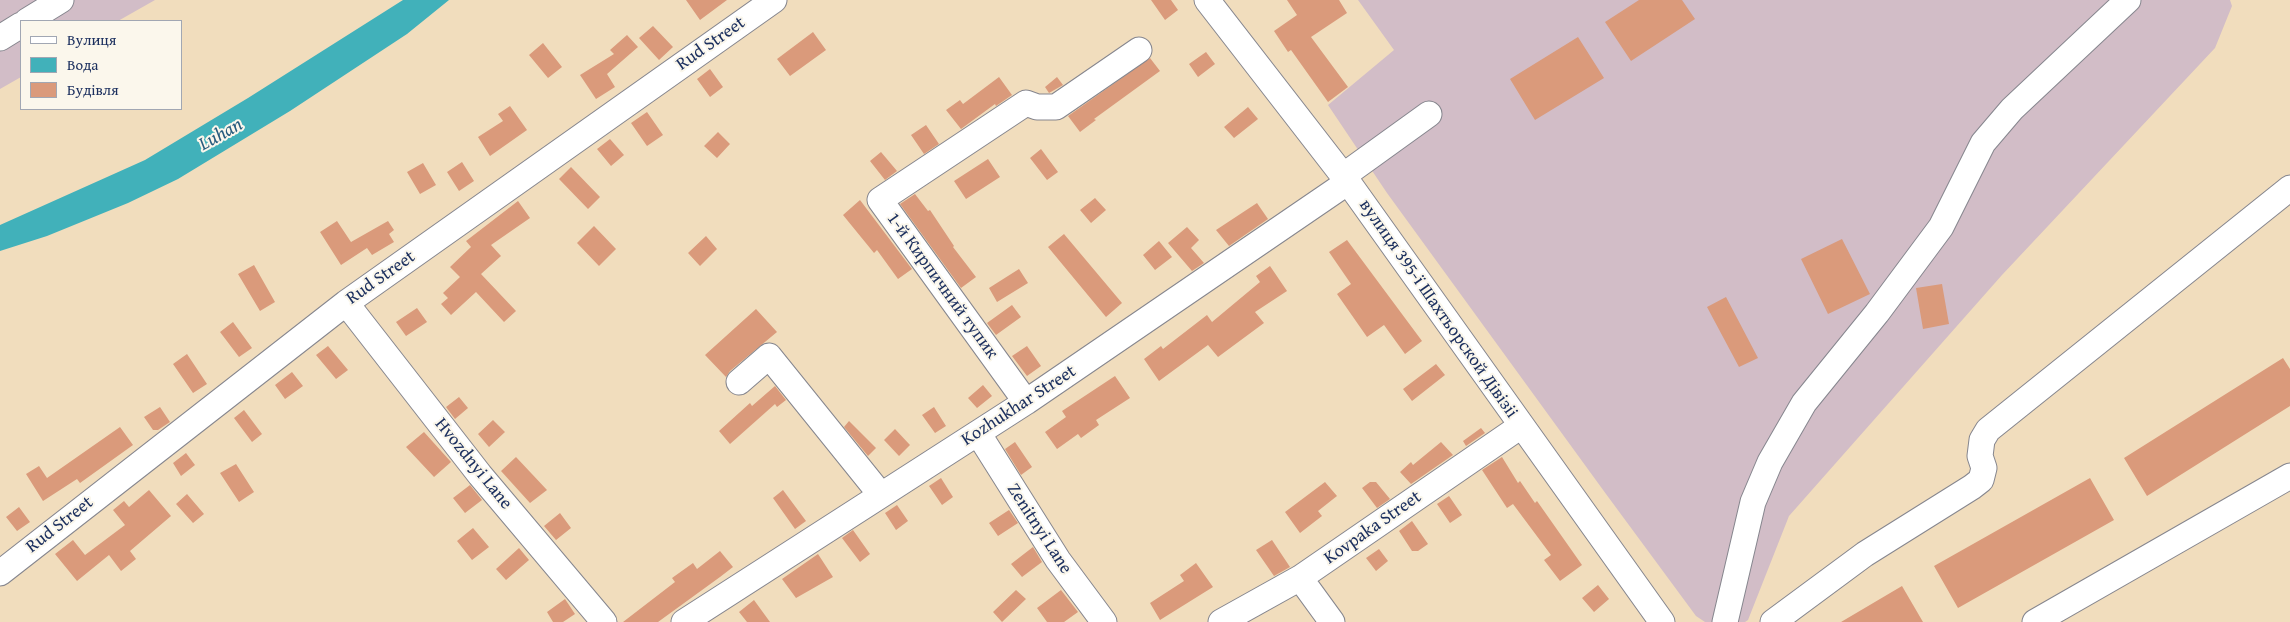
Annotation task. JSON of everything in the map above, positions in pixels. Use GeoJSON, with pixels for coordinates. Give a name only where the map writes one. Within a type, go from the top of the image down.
{"type":"FeatureCollection","features":[{"type":"Feature","properties":{"kind":"street"},"geometry":{"type":"LineString","coordinates":[[29,20],[61,0]]}},
{"type":"Feature","properties":{"kind":"street","name":"Rud Street"},"geometry":{"type":"LineString","coordinates":[[0,573],[346,303],[774,0]]}},
{"type":"Feature","properties":{"kind":"street","name":"вулиця 395-ї Шахтьорской Дівізіі"},"geometry":{"type":"LineString","coordinates":[[1207,0],[1346,179],[1662,622]]}},
{"type":"Feature","properties":{"kind":"street"},"geometry":{"type":"LineString","coordinates":[[1724,622],[1753,502],[1770,462],[1804,403],[1877,313],[1942,227],[1983,143],[2012,110],[2128,0]]}},
{"type":"Feature","properties":{"kind":"street"},"geometry":{"type":"LineString","coordinates":[[0,38],[20,25]]}},
{"type":"Feature","properties":{"kind":"street","name":"1-й Кирпичний тупик"},"geometry":{"type":"LineString","coordinates":[[1026,402],[880,200],[1026,103],[1037,107],[1056,107],[1139,50]]}},
{"type":"Feature","properties":{"kind":"street","name":"Kozhukhar Street"},"geometry":{"type":"LineString","coordinates":[[698,618],[881,495],[1026,402],[1346,179],[1429,114]]}},
{"type":"Feature","properties":{"kind":"street"},"geometry":{"type":"LineString","coordinates":[[1773,622],[1865,554],[1977,484],[1981,480],[1984,468],[1980,456],[1982,440],[1988,430],[2290,188]]}},
{"type":"Feature","properties":{"kind":"street","name":"Hvozdnyi Lane"},"geometry":{"type":"LineString","coordinates":[[346,303],[480,475],[604,622]]}},
{"type":"Feature","properties":{"kind":"street"},"geometry":{"type":"LineString","coordinates":[[739,382],[768,356],[881,495]]}},
{"type":"Feature","properties":{"kind":"street","name":"Kovpaka Street"},"geometry":{"type":"LineString","coordinates":[[1221,622],[1300,578],[1521,426]]}},
{"type":"Feature","properties":{"kind":"street","name":"Zenitnyi Lane"},"geometry":{"type":"LineString","coordinates":[[978,433],[1058,560],[1104,622]]}},
{"type":"Feature","properties":{"kind":"street"},"geometry":{"type":"LineString","coordinates":[[2035,622],[2290,476]]}},
{"type":"Feature","properties":{"kind":"street"},"geometry":{"type":"LineString","coordinates":[[1300,578],[1332,622]]}},
{"type":"Feature","properties":{"kind":"shaded area"},"geometry":{"type":"Polygon","coordinates":[[[0,0],[155,0],[120,20],[20,20],[20,78],[0,89],[0,0]]]}},
{"type":"Feature","properties":{"kind":"shaded area"},"geometry":{"type":"Polygon","coordinates":[[[1358,0],[2230,0],[2232,6],[2215,48],[2002,275],[1789,516],[1748,620],[1745,622],[1705,622],[1696,616],[1606,494],[1387,193],[1328,105],[1394,50],[1358,0]]]}},
{"type":"Feature","properties":{"kind":"water","name":"Luhan"},"geometry":{"type":"Polygon","coordinates":[[[403,0],[449,0],[407,34],[290,111],[178,179],[128,203],[47,236],[0,251],[0,225],[145,160],[248,98],[403,0]]]}},
{"type":"Feature","properties":{"kind":"building"},"geometry":{"type":"Polygon","coordinates":[[[686,0],[727,0],[700,20],[686,0]]]}},
{"type":"Feature","properties":{"kind":"building"},"geometry":{"type":"Polygon","coordinates":[[[1151,0],[1171,0],[1178,10],[1165,20],[1151,0]]]}},
{"type":"Feature","properties":{"kind":"building"},"geometry":{"type":"Polygon","coordinates":[[[1287,0],[1339,0],[1347,13],[1311,37],[1348,87],[1328,102],[1291,50],[1288,52],[1274,31],[1297,15],[1287,0]]]}},
{"type":"Feature","properties":{"kind":"building"},"geometry":{"type":"Polygon","coordinates":[[[1639,0],[1682,0],[1695,19],[1631,61],[1605,22],[1639,0]]]}},
{"type":"Feature","properties":{"kind":"building"},"geometry":{"type":"Polygon","coordinates":[[[653,26],[673,47],[659,60],[639,38],[653,26]]]}},
{"type":"Feature","properties":{"kind":"building"},"geometry":{"type":"Polygon","coordinates":[[[813,32],[826,50],[790,76],[777,59],[813,32]]]}},
{"type":"Feature","properties":{"kind":"building"},"geometry":{"type":"Polygon","coordinates":[[[627,35],[638,47],[607,74],[615,87],[596,99],[580,75],[614,54],[610,50],[627,35]]]}},
{"type":"Feature","properties":{"kind":"building"},"geometry":{"type":"Polygon","coordinates":[[[1578,37],[1604,78],[1535,120],[1510,79],[1578,37]]]}},
{"type":"Feature","properties":{"kind":"building"},"geometry":{"type":"Polygon","coordinates":[[[543,43],[562,67],[548,78],[529,55],[543,43]]]}},
{"type":"Feature","properties":{"kind":"building"},"geometry":{"type":"Polygon","coordinates":[[[1206,52],[1215,64],[1198,77],[1189,64],[1206,52]]]}},
{"type":"Feature","properties":{"kind":"building"},"geometry":{"type":"Polygon","coordinates":[[[1150,58],[1160,71],[1094,119],[1096,120],[1080,132],[1068,116],[1150,58]]]}},
{"type":"Feature","properties":{"kind":"building"},"geometry":{"type":"Polygon","coordinates":[[[710,69],[723,87],[710,97],[697,79],[710,69]]]}},
{"type":"Feature","properties":{"kind":"building"},"geometry":{"type":"Polygon","coordinates":[[[999,77],[1012,95],[996,106],[995,104],[961,129],[946,110],[960,100],[963,104],[999,77]]]}},
{"type":"Feature","properties":{"kind":"building"},"geometry":{"type":"Polygon","coordinates":[[[1057,77],[1063,85],[1049,93],[1045,87],[1057,77]]]}},
{"type":"Feature","properties":{"kind":"building"},"geometry":{"type":"Polygon","coordinates":[[[510,106],[527,130],[490,156],[478,137],[503,121],[498,114],[510,106]]]}},
{"type":"Feature","properties":{"kind":"building"},"geometry":{"type":"Polygon","coordinates":[[[1248,107],[1258,119],[1234,138],[1224,127],[1248,107]]]}},
{"type":"Feature","properties":{"kind":"building"},"geometry":{"type":"Polygon","coordinates":[[[647,112],[663,135],[647,146],[631,123],[647,112]]]}},
{"type":"Feature","properties":{"kind":"building"},"geometry":{"type":"Polygon","coordinates":[[[926,125],[939,144],[924,154],[911,135],[926,125]]]}},
{"type":"Feature","properties":{"kind":"building"},"geometry":{"type":"Polygon","coordinates":[[[718,132],[730,144],[717,158],[704,146],[718,132]]]}},
{"type":"Feature","properties":{"kind":"building"},"geometry":{"type":"Polygon","coordinates":[[[610,139],[624,155],[611,166],[597,149],[610,139]]]}},
{"type":"Feature","properties":{"kind":"building"},"geometry":{"type":"Polygon","coordinates":[[[1041,149],[1058,172],[1047,180],[1030,158],[1041,149]]]}},
{"type":"Feature","properties":{"kind":"building"},"geometry":{"type":"Polygon","coordinates":[[[881,152],[897,171],[885,180],[870,161],[881,152]]]}},
{"type":"Feature","properties":{"kind":"building"},"geometry":{"type":"Polygon","coordinates":[[[988,159],[1000,177],[966,199],[954,181],[988,159]]]}},
{"type":"Feature","properties":{"kind":"building"},"geometry":{"type":"Polygon","coordinates":[[[462,162],[474,181],[459,191],[447,172],[462,162]]]}},
{"type":"Feature","properties":{"kind":"building"},"geometry":{"type":"Polygon","coordinates":[[[423,163],[436,185],[420,194],[407,172],[423,163]]]}},
{"type":"Feature","properties":{"kind":"building"},"geometry":{"type":"Polygon","coordinates":[[[571,167],[600,197],[588,209],[559,179],[571,167]]]}},
{"type":"Feature","properties":{"kind":"building"},"geometry":{"type":"Polygon","coordinates":[[[915,194],[928,211],[930,210],[953,247],[976,277],[961,288],[900,204],[915,194]]]}},
{"type":"Feature","properties":{"kind":"building"},"geometry":{"type":"Polygon","coordinates":[[[1095,198],[1106,210],[1091,223],[1080,210],[1095,198]]]}},
{"type":"Feature","properties":{"kind":"building"},"geometry":{"type":"Polygon","coordinates":[[[860,200],[912,269],[898,279],[877,250],[874,253],[843,215],[860,200]]]}},
{"type":"Feature","properties":{"kind":"building"},"geometry":{"type":"Polygon","coordinates":[[[518,201],[530,218],[491,245],[501,256],[481,274],[516,311],[504,322],[476,292],[451,315],[441,304],[448,298],[443,293],[460,277],[450,267],[471,247],[466,241],[518,201]]]}},
{"type":"Feature","properties":{"kind":"building"},"geometry":{"type":"Polygon","coordinates":[[[1257,203],[1268,219],[1229,246],[1216,230],[1257,203]]]}},
{"type":"Feature","properties":{"kind":"building"},"geometry":{"type":"Polygon","coordinates":[[[337,221],[351,242],[388,221],[394,230],[389,234],[394,242],[372,255],[367,248],[341,265],[320,232],[337,221]]]}},
{"type":"Feature","properties":{"kind":"building"},"geometry":{"type":"Polygon","coordinates":[[[594,226],[616,249],[599,266],[577,243],[594,226]]]}},
{"type":"Feature","properties":{"kind":"building"},"geometry":{"type":"Polygon","coordinates":[[[1187,227],[1199,240],[1191,248],[1204,263],[1192,271],[1168,243],[1187,227]]]}},
{"type":"Feature","properties":{"kind":"building"},"geometry":{"type":"Polygon","coordinates":[[[1064,234],[1122,303],[1106,317],[1048,247],[1064,234]]]}},
{"type":"Feature","properties":{"kind":"building"},"geometry":{"type":"Polygon","coordinates":[[[706,236],[717,249],[700,266],[688,253],[706,236]]]}},
{"type":"Feature","properties":{"kind":"building"},"geometry":{"type":"Polygon","coordinates":[[[1842,239],[1870,294],[1828,314],[1801,259],[1842,239]]]}},
{"type":"Feature","properties":{"kind":"building"},"geometry":{"type":"Polygon","coordinates":[[[1347,240],[1422,341],[1405,354],[1384,325],[1367,337],[1337,294],[1351,284],[1329,252],[1347,240]]]}},
{"type":"Feature","properties":{"kind":"building"},"geometry":{"type":"Polygon","coordinates":[[[1159,241],[1172,257],[1155,270],[1143,255],[1159,241]]]}},
{"type":"Feature","properties":{"kind":"building"},"geometry":{"type":"Polygon","coordinates":[[[254,265],[275,302],[260,311],[238,274],[254,265]]]}},
{"type":"Feature","properties":{"kind":"building"},"geometry":{"type":"Polygon","coordinates":[[[1270,266],[1287,291],[1255,312],[1264,323],[1218,357],[1208,345],[1159,381],[1144,359],[1161,346],[1163,349],[1207,315],[1212,322],[1260,282],[1256,276],[1270,266]]]}},
{"type":"Feature","properties":{"kind":"building"},"geometry":{"type":"Polygon","coordinates":[[[1019,269],[1028,283],[997,302],[989,288],[1019,269]]]}},
{"type":"Feature","properties":{"kind":"building"},"geometry":{"type":"Polygon","coordinates":[[[1942,284],[1949,324],[1923,329],[1916,288],[1942,284]]]}},
{"type":"Feature","properties":{"kind":"building"},"geometry":{"type":"Polygon","coordinates":[[[1726,297],[1758,358],[1739,367],[1707,307],[1726,297]]]}},
{"type":"Feature","properties":{"kind":"building"},"geometry":{"type":"Polygon","coordinates":[[[1012,305],[1021,317],[996,335],[987,323],[1012,305]]]}},
{"type":"Feature","properties":{"kind":"building"},"geometry":{"type":"Polygon","coordinates":[[[417,308],[427,322],[406,336],[396,322],[417,308]]]}},
{"type":"Feature","properties":{"kind":"building"},"geometry":{"type":"Polygon","coordinates":[[[756,309],[777,332],[730,371],[726,377],[705,355],[756,309]]]}},
{"type":"Feature","properties":{"kind":"building"},"geometry":{"type":"Polygon","coordinates":[[[233,322],[252,348],[239,357],[220,332],[233,322]]]}},
{"type":"Feature","properties":{"kind":"building"},"geometry":{"type":"Polygon","coordinates":[[[328,346],[348,370],[336,379],[316,355],[328,346]]]}},
{"type":"Feature","properties":{"kind":"building"},"geometry":{"type":"Polygon","coordinates":[[[1027,346],[1041,366],[1027,376],[1012,356],[1027,346]]]}},
{"type":"Feature","properties":{"kind":"building"},"geometry":{"type":"Polygon","coordinates":[[[187,354],[207,384],[193,393],[173,364],[187,354]]]}},
{"type":"Feature","properties":{"kind":"building"},"geometry":{"type":"Polygon","coordinates":[[[2283,358],[2290,369],[2290,406],[2147,496],[2124,458],[2283,358]]]}},
{"type":"Feature","properties":{"kind":"building"},"geometry":{"type":"Polygon","coordinates":[[[1436,364],[1445,375],[1412,401],[1403,389],[1436,364]]]}},
{"type":"Feature","properties":{"kind":"building"},"geometry":{"type":"Polygon","coordinates":[[[292,372],[303,386],[285,399],[275,385],[292,372]]]}},
{"type":"Feature","properties":{"kind":"building"},"geometry":{"type":"Polygon","coordinates":[[[1115,376],[1130,398],[1096,420],[1099,425],[1081,438],[1078,434],[1057,449],[1045,432],[1066,417],[1062,411],[1115,376]]]}},
{"type":"Feature","properties":{"kind":"building"},"geometry":{"type":"Polygon","coordinates":[[[983,385],[992,396],[977,408],[968,398],[983,385]]]}},
{"type":"Feature","properties":{"kind":"building"},"geometry":{"type":"Polygon","coordinates":[[[775,386],[786,400],[777,407],[775,404],[730,444],[719,431],[750,403],[752,406],[775,386]]]}},
{"type":"Feature","properties":{"kind":"building"},"geometry":{"type":"Polygon","coordinates":[[[459,397],[468,408],[455,419],[446,407],[459,397]]]}},
{"type":"Feature","properties":{"kind":"building"},"geometry":{"type":"Polygon","coordinates":[[[160,407],[170,422],[158,430],[153,430],[144,417],[160,407]]]}},
{"type":"Feature","properties":{"kind":"building"},"geometry":{"type":"Polygon","coordinates":[[[934,407],[946,426],[935,433],[922,415],[934,407]]]}},
{"type":"Feature","properties":{"kind":"building"},"geometry":{"type":"Polygon","coordinates":[[[244,410],[262,434],[252,442],[234,418],[244,410]]]}},
{"type":"Feature","properties":{"kind":"building"},"geometry":{"type":"Polygon","coordinates":[[[493,420],[505,432],[489,447],[478,434],[493,420]]]}},
{"type":"Feature","properties":{"kind":"building"},"geometry":{"type":"Polygon","coordinates":[[[849,421],[876,448],[868,456],[844,427],[849,421]]]}},
{"type":"Feature","properties":{"kind":"building"},"geometry":{"type":"Polygon","coordinates":[[[120,427],[133,445],[80,483],[77,479],[43,501],[26,474],[39,466],[47,478],[120,427]]]}},
{"type":"Feature","properties":{"kind":"building"},"geometry":{"type":"Polygon","coordinates":[[[1481,428],[1485,433],[1466,446],[1463,441],[1481,428]]]}},
{"type":"Feature","properties":{"kind":"building"},"geometry":{"type":"Polygon","coordinates":[[[895,429],[910,445],[899,456],[884,440],[895,429]]]}},
{"type":"Feature","properties":{"kind":"building"},"geometry":{"type":"Polygon","coordinates":[[[424,432],[451,462],[434,477],[406,447],[424,432]]]}},
{"type":"Feature","properties":{"kind":"building"},"geometry":{"type":"Polygon","coordinates":[[[1015,442],[1032,467],[1021,475],[1005,449],[1015,442]]]}},
{"type":"Feature","properties":{"kind":"building"},"geometry":{"type":"Polygon","coordinates":[[[1441,442],[1453,455],[1411,484],[1400,472],[1411,462],[1413,465],[1441,442]]]}},
{"type":"Feature","properties":{"kind":"building"},"geometry":{"type":"Polygon","coordinates":[[[186,453],[195,465],[181,476],[173,463],[186,453]]]}},
{"type":"Feature","properties":{"kind":"building"},"geometry":{"type":"Polygon","coordinates":[[[516,457],[547,490],[530,503],[501,471],[516,457]]]}},
{"type":"Feature","properties":{"kind":"building"},"geometry":{"type":"Polygon","coordinates":[[[1502,457],[1518,483],[1520,481],[1535,503],[1537,501],[1582,565],[1560,581],[1544,560],[1551,555],[1513,504],[1507,508],[1482,470],[1502,457]]]}},
{"type":"Feature","properties":{"kind":"building"},"geometry":{"type":"Polygon","coordinates":[[[236,464],[254,492],[239,502],[220,473],[236,464]]]}},
{"type":"Feature","properties":{"kind":"building"},"geometry":{"type":"Polygon","coordinates":[[[941,478],[953,497],[942,505],[929,486],[941,478]]]}},
{"type":"Feature","properties":{"kind":"building"},"geometry":{"type":"Polygon","coordinates":[[[2090,478],[2114,520],[1958,608],[1934,566],[2090,478]]]}},
{"type":"Feature","properties":{"kind":"building"},"geometry":{"type":"Polygon","coordinates":[[[1325,482],[1337,496],[1318,511],[1322,516],[1300,533],[1285,512],[1325,482]]]}},
{"type":"Feature","properties":{"kind":"building"},"geometry":{"type":"Polygon","coordinates":[[[1370,482],[1376,482],[1390,499],[1377,508],[1362,488],[1370,482]]]}},
{"type":"Feature","properties":{"kind":"building"},"geometry":{"type":"Polygon","coordinates":[[[470,485],[482,500],[465,513],[453,498],[470,485]]]}},
{"type":"Feature","properties":{"kind":"building"},"geometry":{"type":"Polygon","coordinates":[[[149,490],[171,516],[130,551],[136,559],[121,571],[109,555],[77,581],[55,554],[73,540],[85,555],[125,525],[113,510],[124,501],[129,507],[149,490]]]}},
{"type":"Feature","properties":{"kind":"building"},"geometry":{"type":"Polygon","coordinates":[[[783,490],[806,521],[795,529],[773,498],[783,490]]]}},
{"type":"Feature","properties":{"kind":"building"},"geometry":{"type":"Polygon","coordinates":[[[187,494],[204,514],[193,523],[176,504],[187,494]]]}},
{"type":"Feature","properties":{"kind":"building"},"geometry":{"type":"Polygon","coordinates":[[[1449,496],[1462,515],[1450,523],[1437,504],[1449,496]]]}},
{"type":"Feature","properties":{"kind":"building"},"geometry":{"type":"Polygon","coordinates":[[[897,505],[908,521],[896,530],[885,513],[897,505]]]}},
{"type":"Feature","properties":{"kind":"building"},"geometry":{"type":"Polygon","coordinates":[[[19,507],[30,522],[17,531],[6,517],[19,507]]]}},
{"type":"Feature","properties":{"kind":"building"},"geometry":{"type":"Polygon","coordinates":[[[1009,510],[1018,523],[998,536],[989,523],[1009,510]]]}},
{"type":"Feature","properties":{"kind":"building"},"geometry":{"type":"Polygon","coordinates":[[[560,513],[571,528],[556,540],[544,526],[560,513]]]}},
{"type":"Feature","properties":{"kind":"building"},"geometry":{"type":"Polygon","coordinates":[[[1412,521],[1428,544],[1418,551],[1412,551],[1399,531],[1412,521]]]}},
{"type":"Feature","properties":{"kind":"building"},"geometry":{"type":"Polygon","coordinates":[[[473,528],[489,547],[472,560],[457,541],[473,528]]]}},
{"type":"Feature","properties":{"kind":"building"},"geometry":{"type":"Polygon","coordinates":[[[853,530],[870,554],[860,562],[842,538],[853,530]]]}},
{"type":"Feature","properties":{"kind":"building"},"geometry":{"type":"Polygon","coordinates":[[[1272,540],[1290,567],[1274,576],[1256,550],[1272,540]]]}},
{"type":"Feature","properties":{"kind":"building"},"geometry":{"type":"Polygon","coordinates":[[[1033,547],[1042,562],[1022,577],[1011,564],[1033,547]]]}},
{"type":"Feature","properties":{"kind":"building"},"geometry":{"type":"Polygon","coordinates":[[[519,548],[529,560],[506,580],[496,569],[519,548]]]}},
{"type":"Feature","properties":{"kind":"building"},"geometry":{"type":"Polygon","coordinates":[[[1379,549],[1388,561],[1376,571],[1366,558],[1379,549]]]}},
{"type":"Feature","properties":{"kind":"building"},"geometry":{"type":"Polygon","coordinates":[[[720,551],[733,567],[720,577],[658,622],[623,622],[675,582],[672,578],[693,563],[697,569],[720,551]]]}},
{"type":"Feature","properties":{"kind":"building"},"geometry":{"type":"Polygon","coordinates":[[[818,554],[833,577],[796,598],[782,579],[818,554]]]}},
{"type":"Feature","properties":{"kind":"building"},"geometry":{"type":"Polygon","coordinates":[[[1196,563],[1213,587],[1160,620],[1150,603],[1184,581],[1180,575],[1196,563]]]}},
{"type":"Feature","properties":{"kind":"building"},"geometry":{"type":"Polygon","coordinates":[[[1598,585],[1609,599],[1594,612],[1582,598],[1598,585]]]}},
{"type":"Feature","properties":{"kind":"building"},"geometry":{"type":"Polygon","coordinates":[[[1902,586],[1923,622],[1841,622],[1902,586]]]}},
{"type":"Feature","properties":{"kind":"building"},"geometry":{"type":"Polygon","coordinates":[[[1016,590],[1026,599],[1002,622],[993,612],[1016,590]]]}},
{"type":"Feature","properties":{"kind":"building"},"geometry":{"type":"Polygon","coordinates":[[[1061,590],[1078,612],[1064,622],[1047,622],[1037,608],[1061,590]]]}},
{"type":"Feature","properties":{"kind":"building"},"geometry":{"type":"Polygon","coordinates":[[[565,599],[575,614],[563,622],[553,622],[547,612],[565,599]]]}},
{"type":"Feature","properties":{"kind":"building"},"geometry":{"type":"Polygon","coordinates":[[[754,600],[770,622],[747,622],[739,612],[754,600]]]}}]}
